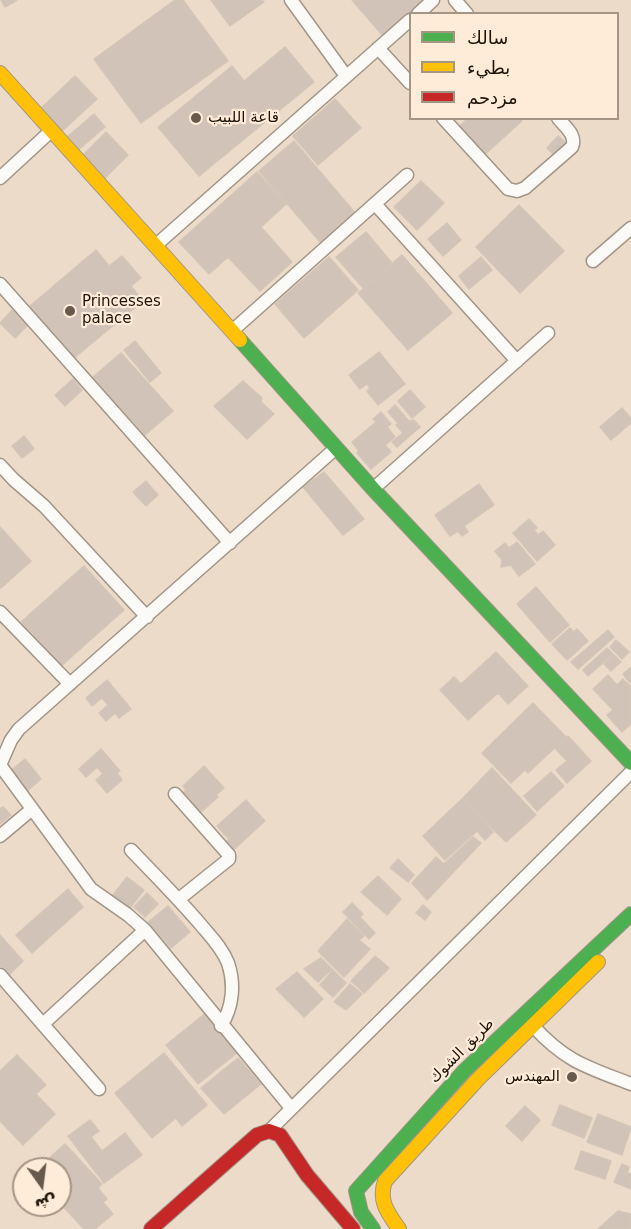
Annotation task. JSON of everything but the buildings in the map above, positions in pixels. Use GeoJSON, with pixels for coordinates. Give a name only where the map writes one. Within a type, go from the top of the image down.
{"type":"FeatureCollection","features":[{"type":"Feature","properties":{"kind":"main road"},"geometry":{"type":"LineString","coordinates":[[0,73],[336,448],[631,763]]}},
{"type":"Feature","properties":{"kind":"main road","name":"طريق الشوك"},"geometry":{"type":"LineString","coordinates":[[347,1194],[449,1087],[631,914]]}},
{"type":"Feature","properties":{"kind":"main road","name":"طريق الشوك"},"geometry":{"type":"LineString","coordinates":[[399,1229],[383,1206],[381,1193],[385,1181],[478,1079],[631,931]]}},
{"type":"Feature","properties":{"kind":"main road"},"geometry":{"type":"LineString","coordinates":[[542,997],[552,1007]]}},
{"type":"Feature","properties":{"kind":"main road"},"geometry":{"type":"LineString","coordinates":[[152,1229],[257,1135],[269,1131],[280,1135],[323,1196],[353,1229]]}},
{"type":"Feature","properties":{"kind":"main road"},"geometry":{"type":"LineString","coordinates":[[323,1196],[347,1194],[373,1229]]}},
{"type":"Feature","properties":{"kind":"street"},"geometry":{"type":"LineString","coordinates":[[291,0],[346,76]]}},
{"type":"Feature","properties":{"kind":"street"},"geometry":{"type":"LineString","coordinates":[[420,12],[433,0]]}},
{"type":"Feature","properties":{"kind":"street"},"geometry":{"type":"LineString","coordinates":[[455,0],[465,12]]}},
{"type":"Feature","properties":{"kind":"street"},"geometry":{"type":"LineString","coordinates":[[155,246],[409,22]]}},
{"type":"Feature","properties":{"kind":"street"},"geometry":{"type":"LineString","coordinates":[[378,48],[409,81]]}},
{"type":"Feature","properties":{"kind":"street"},"geometry":{"type":"LineString","coordinates":[[445,120],[508,189],[517,191],[525,188],[572,147],[574,143],[572,135],[560,120]]}},
{"type":"Feature","properties":{"kind":"street"},"geometry":{"type":"LineString","coordinates":[[0,178],[52,130]]}},
{"type":"Feature","properties":{"kind":"street"},"geometry":{"type":"LineString","coordinates":[[232,331],[407,175]]}},
{"type":"Feature","properties":{"kind":"street"},"geometry":{"type":"LineString","coordinates":[[375,204],[517,361]]}},
{"type":"Feature","properties":{"kind":"street"},"geometry":{"type":"LineString","coordinates":[[592,261],[631,228]]}},
{"type":"Feature","properties":{"kind":"street"},"geometry":{"type":"LineString","coordinates":[[0,284],[230,543]]}},
{"type":"Feature","properties":{"kind":"street"},"geometry":{"type":"LineString","coordinates":[[374,489],[548,333]]}},
{"type":"Feature","properties":{"kind":"street"},"geometry":{"type":"LineString","coordinates":[[291,1108],[144,930],[128,915],[91,889],[0,765],[11,740],[19,729],[336,448]]}},
{"type":"Feature","properties":{"kind":"street"},"geometry":{"type":"LineString","coordinates":[[0,465],[44,506],[147,617]]}},
{"type":"Feature","properties":{"kind":"street"},"geometry":{"type":"LineString","coordinates":[[0,612],[70,684]]}},
{"type":"Feature","properties":{"kind":"street"},"geometry":{"type":"LineString","coordinates":[[269,1131],[631,772]]}},
{"type":"Feature","properties":{"kind":"street"},"geometry":{"type":"LineString","coordinates":[[175,794],[229,855],[229,859],[179,899]]}},
{"type":"Feature","properties":{"kind":"street"},"geometry":{"type":"LineString","coordinates":[[0,836],[31,810]]}},
{"type":"Feature","properties":{"kind":"street"},"geometry":{"type":"LineString","coordinates":[[130,850],[179,899],[216,943],[228,962],[232,996],[226,1018],[221,1026]]}},
{"type":"Feature","properties":{"kind":"street"},"geometry":{"type":"LineString","coordinates":[[43,1024],[144,930]]}},
{"type":"Feature","properties":{"kind":"street"},"geometry":{"type":"LineString","coordinates":[[0,975],[99,1089]]}},
{"type":"Feature","properties":{"kind":"street"},"geometry":{"type":"LineString","coordinates":[[533,1026],[567,1057],[631,1084]]}},
{"type":"Feature","properties":{"kind":"traffic: fast"},"geometry":{"type":"LineString","coordinates":[[240,340],[373,489],[631,763]]}},
{"type":"Feature","properties":{"kind":"traffic: fast"},"geometry":{"type":"LineString","coordinates":[[373,1229],[361,1212],[356,1191],[464,1071],[631,914]]}},
{"type":"Feature","properties":{"kind":"traffic: slow"},"geometry":{"type":"LineString","coordinates":[[0,73],[240,340]]}},
{"type":"Feature","properties":{"kind":"traffic: slow"},"geometry":{"type":"LineString","coordinates":[[399,1229],[383,1201],[385,1181],[478,1079],[598,962]]}},
{"type":"Feature","properties":{"kind":"traffic: jam"},"geometry":{"type":"LineString","coordinates":[[151,1229],[257,1135],[269,1131],[280,1135],[307,1175],[353,1229]]}},
{"type":"Feature","properties":{"kind":"place","name":"قاعة اللبيب"},"geometry":{"type":"Point","coordinates":[196,118]}},
{"type":"Feature","properties":{"kind":"place","name":"Princesses palace"},"geometry":{"type":"Point","coordinates":[70,311]}},
{"type":"Feature","properties":{"kind":"place","name":"المهندس"},"geometry":{"type":"Point","coordinates":[572,1077]}}]}
